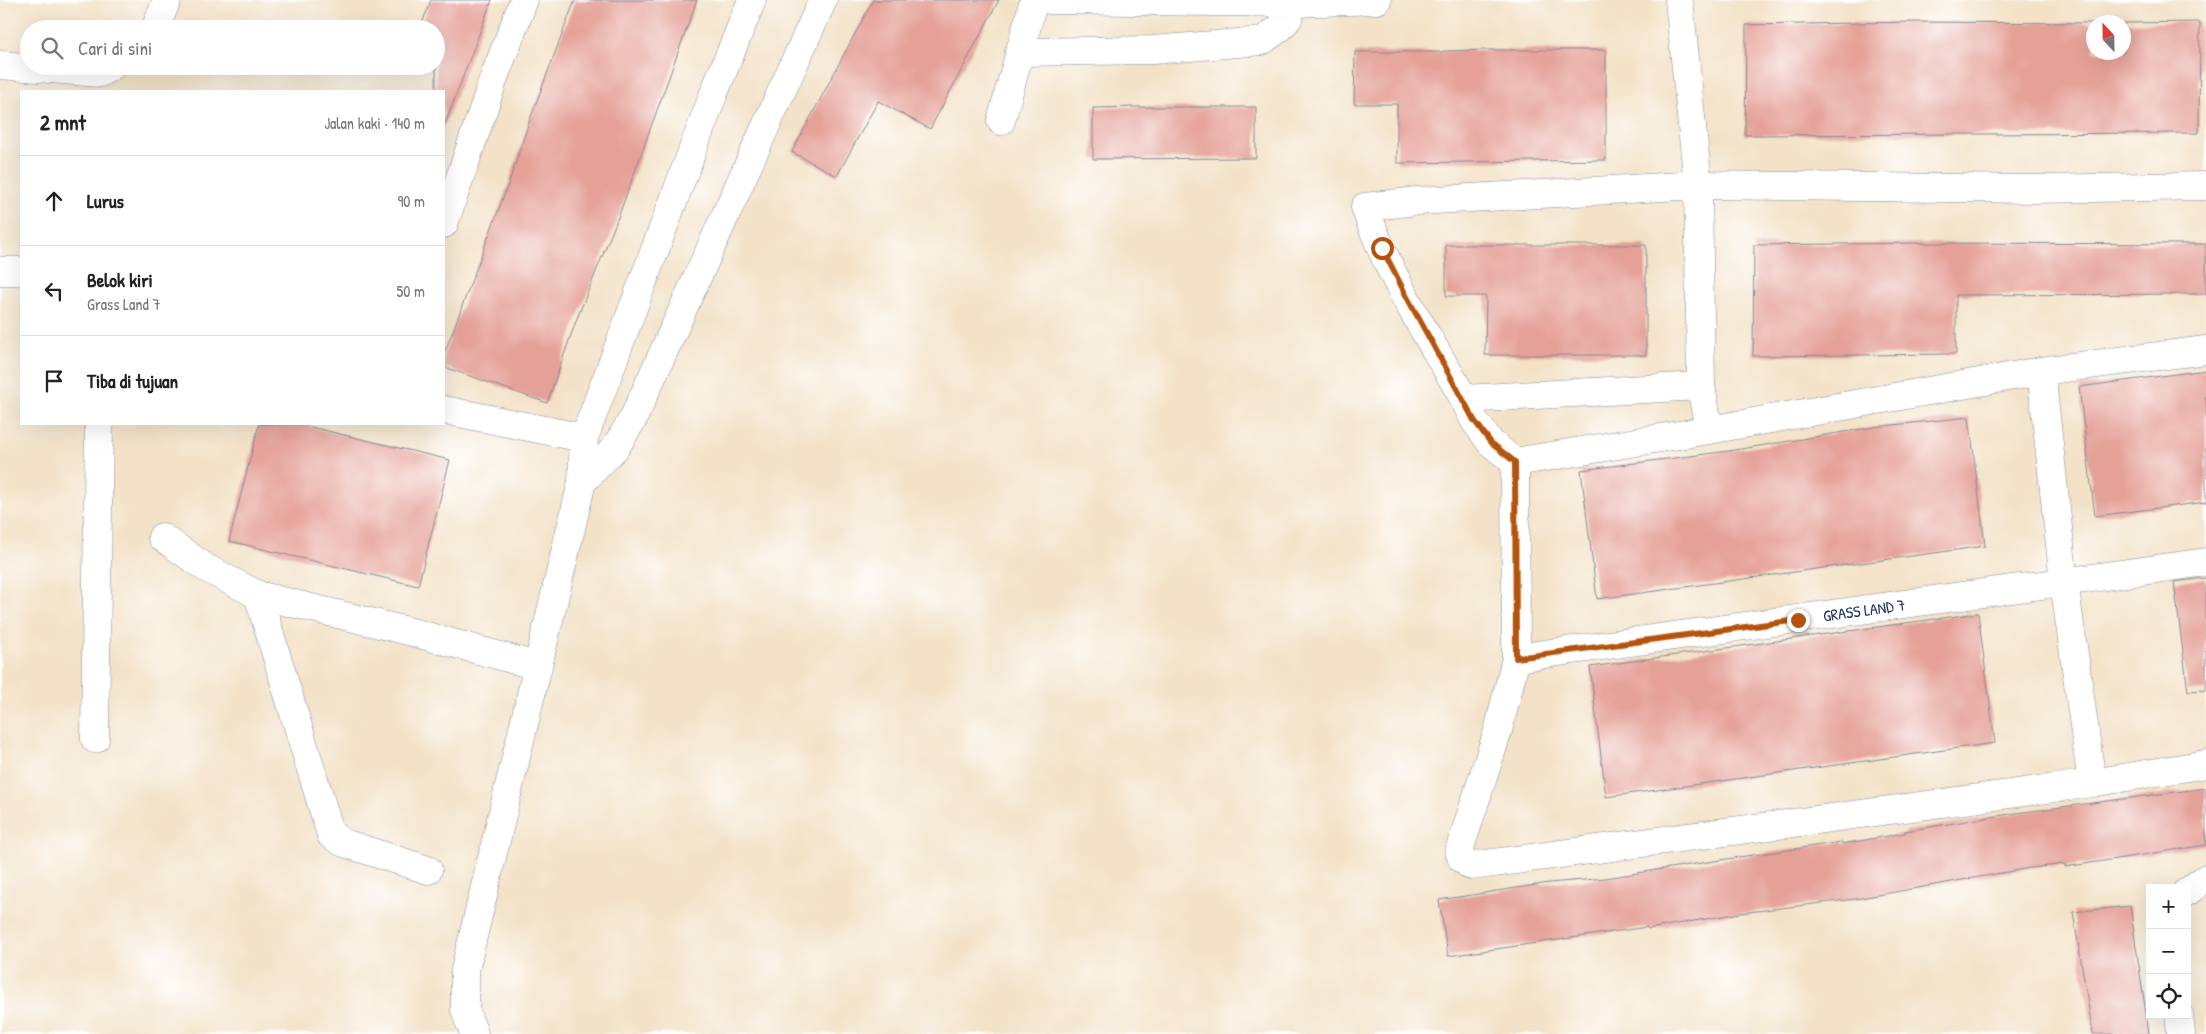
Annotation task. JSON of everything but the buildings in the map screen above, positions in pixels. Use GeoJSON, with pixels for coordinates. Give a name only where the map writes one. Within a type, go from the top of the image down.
{"type":"FeatureCollection","features":[{"type":"Feature","properties":{"kind":"street"},"geometry":{"type":"LineString","coordinates":[[159,20],[167,0]]}},
{"type":"Feature","properties":{"kind":"street"},"geometry":{"type":"LineString","coordinates":[[445,221],[495,75],[524,0]]}},
{"type":"Feature","properties":{"kind":"street"},"geometry":{"type":"LineString","coordinates":[[474,1034],[465,1010],[465,970],[582,482],[584,438],[714,93],[752,0]]}},
{"type":"Feature","properties":{"kind":"street"},"geometry":{"type":"LineString","coordinates":[[582,482],[615,448],[633,419],[823,0]]}},
{"type":"Feature","properties":{"kind":"street"},"geometry":{"type":"LineString","coordinates":[[1000,121],[1034,0]]}},
{"type":"Feature","properties":{"kind":"street"},"geometry":{"type":"LineString","coordinates":[[1050,0],[1293,3],[1377,0]]}},
{"type":"Feature","properties":{"kind":"street"},"geometry":{"type":"LineString","coordinates":[[1679,0],[1698,185],[1701,386],[1709,430]]}},
{"type":"Feature","properties":{"kind":"street"},"geometry":{"type":"LineString","coordinates":[[1019,52],[1153,50],[1262,42],[1284,23],[1293,3]]}},
{"type":"Feature","properties":{"kind":"street"},"geometry":{"type":"LineString","coordinates":[[0,66],[20,67]]}},
{"type":"Feature","properties":{"kind":"street"},"geometry":{"type":"LineString","coordinates":[[2206,186],[2026,188],[1698,185],[1417,201],[1365,207],[1372,227],[1407,297],[1474,420],[1491,443],[1515,462],[1709,430],[2041,371],[2206,350]]}},
{"type":"Feature","properties":{"kind":"street"},"geometry":{"type":"LineString","coordinates":[[0,271],[20,271]]}},
{"type":"Feature","properties":{"kind":"street"},"geometry":{"type":"LineString","coordinates":[[2041,371],[2064,582],[2092,783]]}},
{"type":"Feature","properties":{"kind":"street"},"geometry":{"type":"LineString","coordinates":[[1464,399],[1701,386]]}},
{"type":"Feature","properties":{"kind":"street"},"geometry":{"type":"LineString","coordinates":[[445,410],[584,438]]}},
{"type":"Feature","properties":{"kind":"street"},"geometry":{"type":"LineString","coordinates":[[95,739],[99,425]]}},
{"type":"Feature","properties":{"kind":"street"},"geometry":{"type":"LineString","coordinates":[[1515,462],[1516,658],[1498,731],[1459,851],[1462,859],[1471,866],[2092,783],[2206,764]]}},
{"type":"Feature","properties":{"kind":"street"},"geometry":{"type":"LineString","coordinates":[[162,537],[206,568],[258,596],[412,632],[537,666]]}},
{"type":"Feature","properties":{"kind":"street","name":"GRASS LAND 7"},"geometry":{"type":"LineString","coordinates":[[1516,658],[2206,562]]}},
{"type":"Feature","properties":{"kind":"street"},"geometry":{"type":"LineString","coordinates":[[258,596],[331,835],[344,844],[428,870]]}},
{"type":"Feature","properties":{"kind":"street"},"geometry":{"type":"LineString","coordinates":[[2191,889],[2206,878]]}},
{"type":"Feature","properties":{"kind":"street"},"geometry":{"type":"LineString","coordinates":[[2180,1019],[2181,1034]]}},
{"type":"Feature","properties":{"kind":"route"},"geometry":{"type":"LineString","coordinates":[[1382,248],[1474,420],[1491,443],[1515,462],[1516,658],[1798,620]]}}]}
